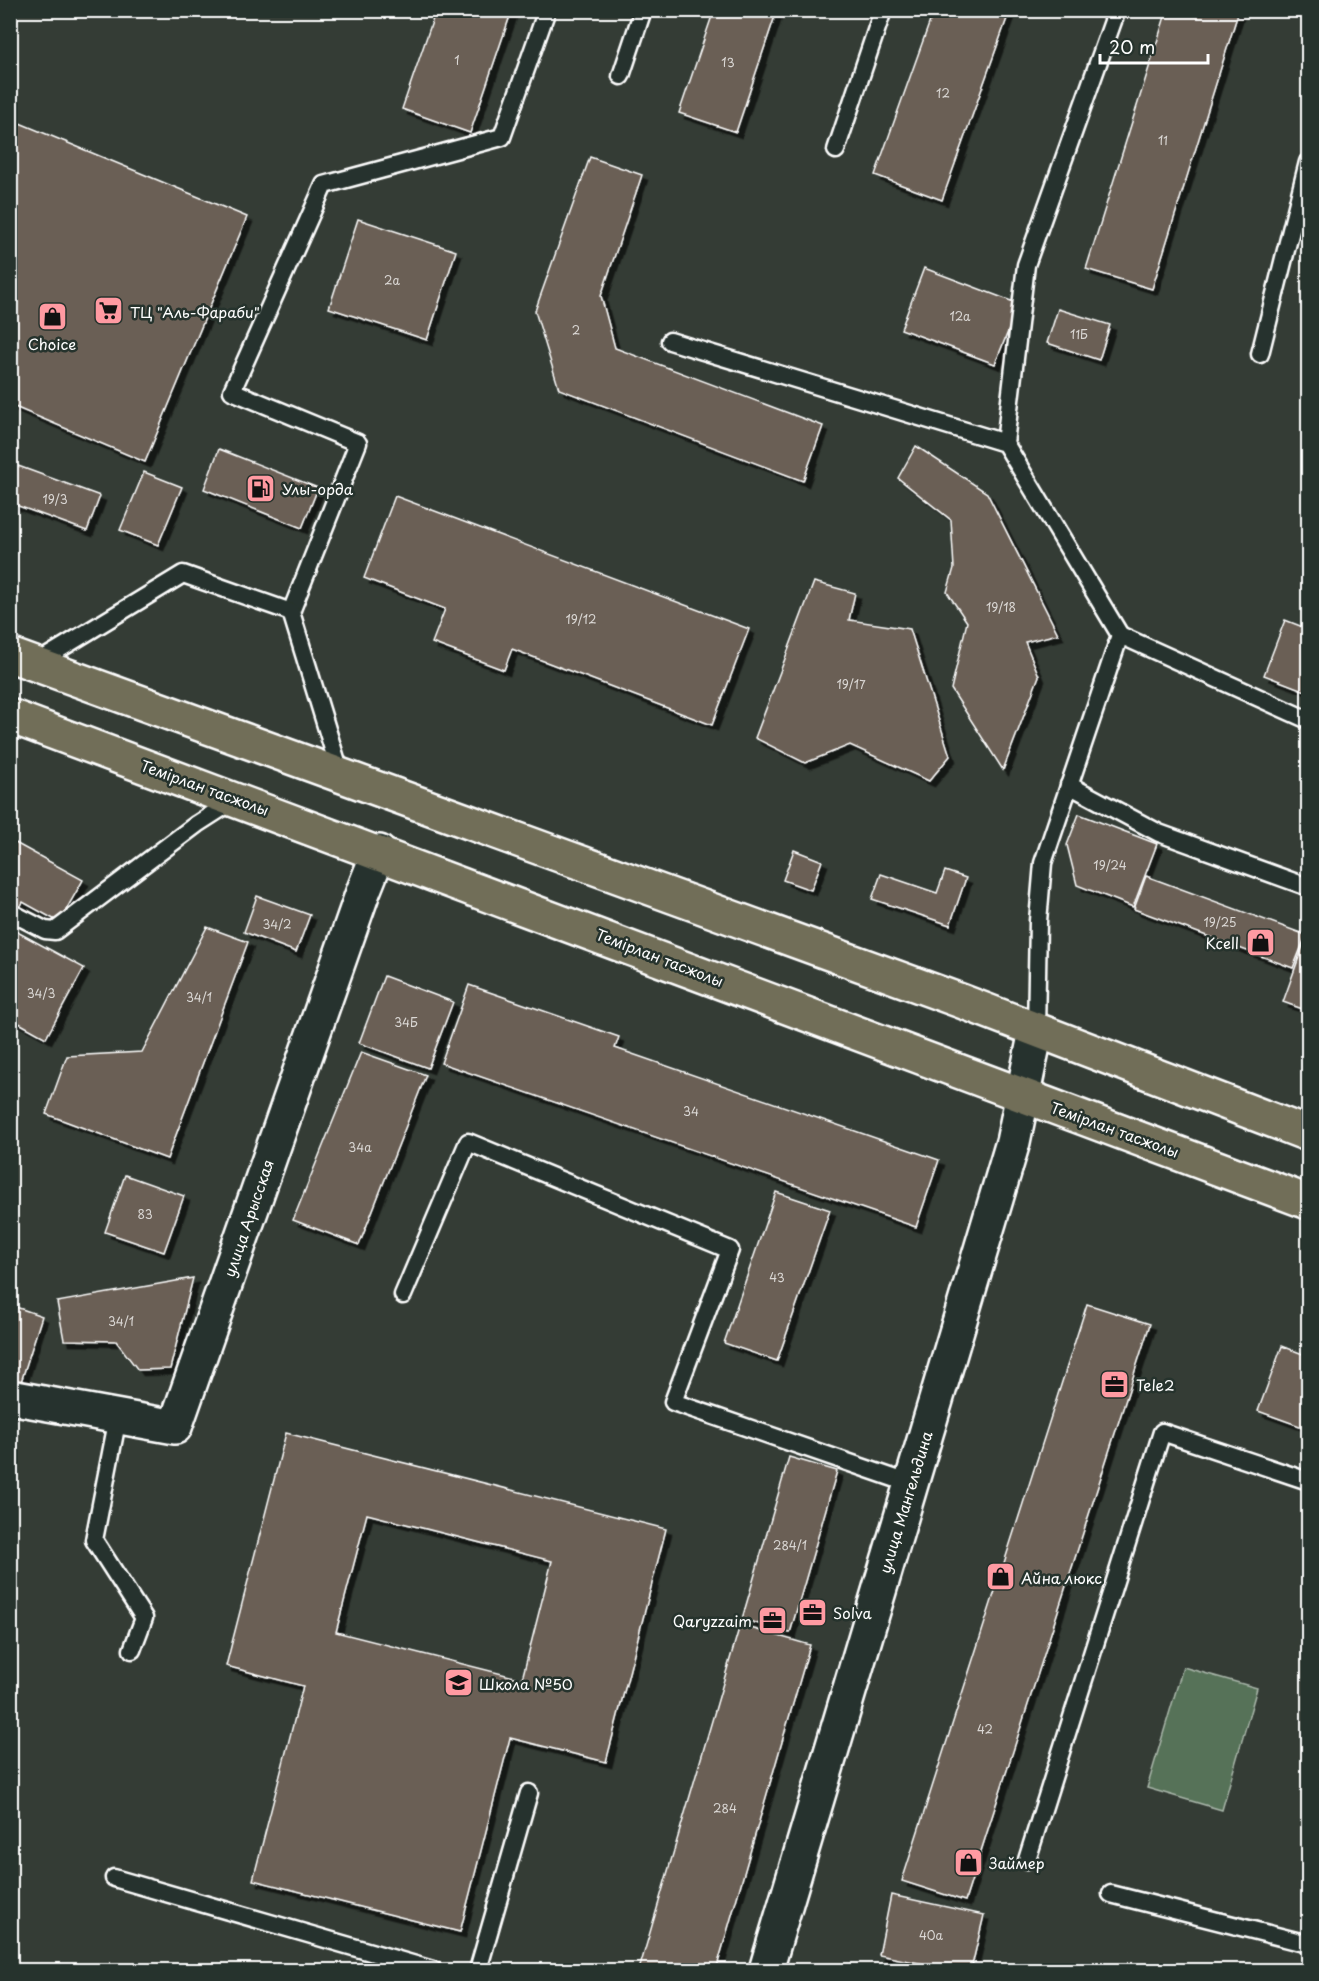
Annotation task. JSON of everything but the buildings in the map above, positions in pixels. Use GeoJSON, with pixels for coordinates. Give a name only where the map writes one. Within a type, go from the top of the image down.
{"type":"FeatureCollection","features":[{"type":"Feature","properties":{"kind":"main road"},"geometry":{"type":"LineString","coordinates":[[23,660],[1036,1031],[1308,1134]]}},
{"type":"Feature","properties":{"kind":"main road","name":"Темірлан тасжолы"},"geometry":{"type":"LineString","coordinates":[[10,716],[379,852],[1308,1202]]}},
{"type":"Feature","properties":{"kind":"street","name":"улица Арысская"},"geometry":{"type":"LineString","coordinates":[[10,1397],[175,1427],[379,852]]}},
{"type":"Feature","properties":{"kind":"street","name":"улица Мангельдина"},"geometry":{"type":"LineString","coordinates":[[766,1971],[1010,1153],[1036,1031]]}},
{"type":"Feature","properties":{"kind":"lane"},"geometry":{"type":"LineString","coordinates":[[341,775],[291,612],[358,443],[232,391],[324,185],[502,136],[547,10]]}},
{"type":"Feature","properties":{"kind":"lane"},"geometry":{"type":"LineString","coordinates":[[621,76],[643,10]]}},
{"type":"Feature","properties":{"kind":"lane"},"geometry":{"type":"LineString","coordinates":[[836,150],[883,10]]}},
{"type":"Feature","properties":{"kind":"lane"},"geometry":{"type":"LineString","coordinates":[[1117,10],[1026,266],[1005,443],[1120,635],[1308,720]]}},
{"type":"Feature","properties":{"kind":"lane"},"geometry":{"type":"LineString","coordinates":[[1260,354],[1308,162]]}},
{"type":"Feature","properties":{"kind":"lane"},"geometry":{"type":"LineString","coordinates":[[670,341],[1005,443]]}},
{"type":"Feature","properties":{"kind":"lane"},"geometry":{"type":"LineString","coordinates":[[23,660],[183,574],[291,612]]}},
{"type":"Feature","properties":{"kind":"lane"},"geometry":{"type":"LineString","coordinates":[[1036,1031],[1038,921],[1043,863],[1120,635]]}},
{"type":"Feature","properties":{"kind":"lane"},"geometry":{"type":"LineString","coordinates":[[1070,785],[1159,833],[1308,887]]}},
{"type":"Feature","properties":{"kind":"lane"},"geometry":{"type":"LineString","coordinates":[[16,915],[45,930],[55,931],[197,824],[237,799]]}},
{"type":"Feature","properties":{"kind":"lane"},"geometry":{"type":"LineString","coordinates":[[403,1295],[468,1142],[730,1250],[673,1402],[910,1484]]}},
{"type":"Feature","properties":{"kind":"lane"},"geometry":{"type":"LineString","coordinates":[[118,1417],[94,1540],[144,1618],[132,1650]]}},
{"type":"Feature","properties":{"kind":"lane"},"geometry":{"type":"LineString","coordinates":[[1027,1860],[1161,1432],[1308,1481]]}},
{"type":"Feature","properties":{"kind":"lane"},"geometry":{"type":"LineString","coordinates":[[478,1971],[529,1793]]}},
{"type":"Feature","properties":{"kind":"lane"},"geometry":{"type":"LineString","coordinates":[[114,1878],[433,1971]]}},
{"type":"Feature","properties":{"kind":"lane"},"geometry":{"type":"LineString","coordinates":[[1112,1894],[1308,1944]]}},
{"type":"Feature","properties":{"kind":"green space"},"geometry":{"type":"Polygon","coordinates":[[[1183,1667],[1257,1688],[1222,1810],[1147,1788],[1183,1667]]]}},
{"type":"Feature","properties":{"kind":"place","name":"ТЦ \"Аль-Фараби\""},"geometry":{"type":"Point","coordinates":[109,311]}},
{"type":"Feature","properties":{"kind":"place","name":"Choice"},"geometry":{"type":"Point","coordinates":[52,316]}},
{"type":"Feature","properties":{"kind":"place","name":"Улы-орда"},"geometry":{"type":"Point","coordinates":[261,488]}},
{"type":"Feature","properties":{"kind":"place","name":"Kcell"},"geometry":{"type":"Point","coordinates":[1260,942]}},
{"type":"Feature","properties":{"kind":"place","name":"Tele2"},"geometry":{"type":"Point","coordinates":[1115,1384]}},
{"type":"Feature","properties":{"kind":"place","name":"Айна люкс"},"geometry":{"type":"Point","coordinates":[1000,1577]}},
{"type":"Feature","properties":{"kind":"place","name":"Solva"},"geometry":{"type":"Point","coordinates":[812,1612]}},
{"type":"Feature","properties":{"kind":"place","name":"Qaryzzaim"},"geometry":{"type":"Point","coordinates":[773,1620]}},
{"type":"Feature","properties":{"kind":"place","name":"Школа №50"},"geometry":{"type":"Point","coordinates":[458,1683]}},
{"type":"Feature","properties":{"kind":"place","name":"Займер"},"geometry":{"type":"Point","coordinates":[968,1862]}}]}
